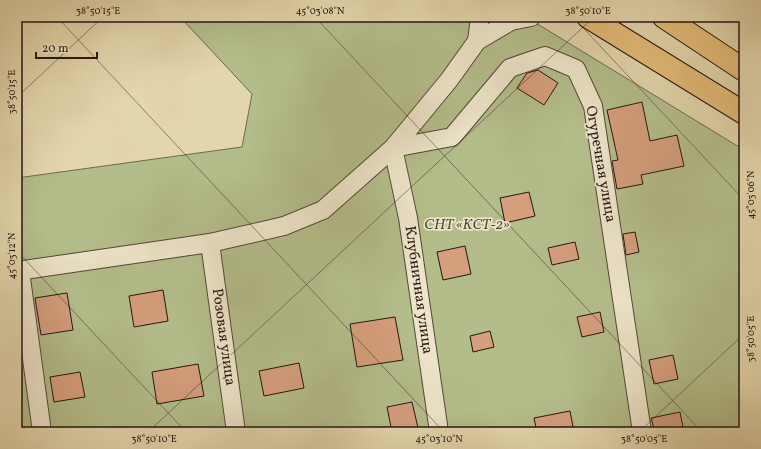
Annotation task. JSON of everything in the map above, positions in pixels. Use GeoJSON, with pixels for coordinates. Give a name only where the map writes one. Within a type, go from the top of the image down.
{"type":"FeatureCollection","features":[{"type":"Feature","properties":{"kind":"highway"},"geometry":{"type":"LineString","coordinates":[[588,17],[744,112]]}},
{"type":"Feature","properties":{"kind":"highway"},"geometry":{"type":"LineString","coordinates":[[664,17],[744,70]]}},
{"type":"Feature","properties":{"kind":"street"},"geometry":{"type":"LineString","coordinates":[[477,41],[480,17]]}},
{"type":"Feature","properties":{"kind":"street"},"geometry":{"type":"LineString","coordinates":[[42,432],[19,271],[210,243],[284,226],[322,210],[393,148],[449,80],[477,41],[511,21],[531,17]]}},
{"type":"Feature","properties":{"kind":"street","name":"Огуречная улица"},"geometry":{"type":"LineString","coordinates":[[393,148],[452,137],[510,68],[545,56],[576,69],[593,106],[642,432]]}},
{"type":"Feature","properties":{"kind":"street","name":"Клубничная улица"},"geometry":{"type":"LineString","coordinates":[[393,148],[408,218],[439,432]]}},
{"type":"Feature","properties":{"kind":"street","name":"Розовая улица"},"geometry":{"type":"LineString","coordinates":[[210,243],[236,432]]}},
{"type":"Feature","properties":{"kind":"green space","name":"СНТ «КСТ-2»"},"geometry":{"type":"Polygon","coordinates":[[[180,17],[526,17],[744,150],[744,432],[17,432],[17,178],[242,147],[252,94],[180,17]]]}},
{"type":"Feature","properties":{"kind":"building"},"geometry":{"type":"Polygon","coordinates":[[[538,70],[558,83],[544,105],[517,88],[527,73],[538,70]]]}},
{"type":"Feature","properties":{"kind":"building"},"geometry":{"type":"Polygon","coordinates":[[[642,102],[650,141],[677,135],[684,166],[641,175],[643,184],[617,189],[612,161],[618,160],[607,110],[642,102]]]}},
{"type":"Feature","properties":{"kind":"building"},"geometry":{"type":"Polygon","coordinates":[[[529,192],[535,216],[505,223],[500,198],[529,192]]]}},
{"type":"Feature","properties":{"kind":"building"},"geometry":{"type":"Polygon","coordinates":[[[635,232],[639,252],[626,255],[623,234],[635,232]]]}},
{"type":"Feature","properties":{"kind":"building"},"geometry":{"type":"Polygon","coordinates":[[[575,242],[579,259],[552,265],[548,248],[575,242]]]}},
{"type":"Feature","properties":{"kind":"building"},"geometry":{"type":"Polygon","coordinates":[[[465,246],[471,274],[443,280],[437,252],[465,246]]]}},
{"type":"Feature","properties":{"kind":"building"},"geometry":{"type":"Polygon","coordinates":[[[163,290],[168,321],[134,327],[129,296],[163,290]]]}},
{"type":"Feature","properties":{"kind":"building"},"geometry":{"type":"Polygon","coordinates":[[[67,293],[73,330],[41,335],[35,298],[67,293]]]}},
{"type":"Feature","properties":{"kind":"building"},"geometry":{"type":"Polygon","coordinates":[[[600,312],[604,332],[582,337],[577,317],[600,312]]]}},
{"type":"Feature","properties":{"kind":"building"},"geometry":{"type":"Polygon","coordinates":[[[395,317],[403,360],[357,367],[350,324],[395,317]]]}},
{"type":"Feature","properties":{"kind":"building"},"geometry":{"type":"Polygon","coordinates":[[[490,331],[494,347],[473,352],[470,336],[490,331]]]}},
{"type":"Feature","properties":{"kind":"building"},"geometry":{"type":"Polygon","coordinates":[[[673,355],[678,379],[654,384],[649,360],[673,355]]]}},
{"type":"Feature","properties":{"kind":"building"},"geometry":{"type":"Polygon","coordinates":[[[299,363],[304,388],[264,396],[259,371],[299,363]]]}},
{"type":"Feature","properties":{"kind":"building"},"geometry":{"type":"Polygon","coordinates":[[[198,364],[204,396],[157,404],[152,372],[198,364]]]}},
{"type":"Feature","properties":{"kind":"building"},"geometry":{"type":"Polygon","coordinates":[[[80,372],[85,397],[54,402],[50,377],[80,372]]]}},
{"type":"Feature","properties":{"kind":"building"},"geometry":{"type":"Polygon","coordinates":[[[412,402],[419,432],[392,432],[387,407],[412,402]]]}},
{"type":"Feature","properties":{"kind":"building"},"geometry":{"type":"Polygon","coordinates":[[[570,411],[574,432],[537,432],[534,418],[570,411]]]}},
{"type":"Feature","properties":{"kind":"building"},"geometry":{"type":"Polygon","coordinates":[[[680,412],[684,432],[655,432],[651,418],[680,412]]]}}]}
